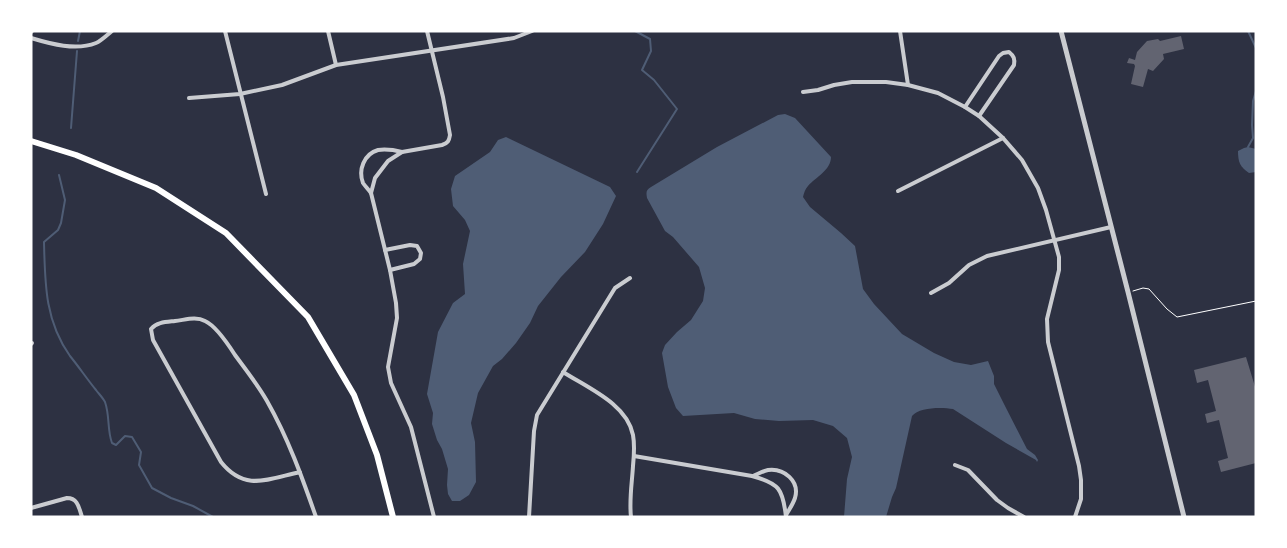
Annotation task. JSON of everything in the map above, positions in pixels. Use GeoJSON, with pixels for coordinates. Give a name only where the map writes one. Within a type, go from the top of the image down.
{"type":"FeatureCollection","features":[{"type":"Feature","properties":{"kind":"main road"},"geometry":{"type":"LineString","coordinates":[[31,141],[76,154],[156,188],[226,234],[302,310],[354,395],[377,455],[393,517]]}},
{"type":"Feature","properties":{"kind":"street"},"geometry":{"type":"LineString","coordinates":[[31,38],[48,43],[80,46],[97,43],[112,31]]}},
{"type":"Feature","properties":{"kind":"street"},"geometry":{"type":"LineString","coordinates":[[225,31],[266,194]]}},
{"type":"Feature","properties":{"kind":"street"},"geometry":{"type":"LineString","coordinates":[[328,31],[336,65]]}},
{"type":"Feature","properties":{"kind":"street"},"geometry":{"type":"LineString","coordinates":[[427,31],[443,97],[450,135],[449,140],[442,145],[402,152],[388,149],[377,150],[369,154],[365,160],[362,167],[362,176],[364,184],[370,192],[390,270],[396,303],[397,318],[388,367],[391,383],[411,427],[434,517]]}},
{"type":"Feature","properties":{"kind":"street"},"geometry":{"type":"LineString","coordinates":[[189,98],[240,94],[282,85],[336,65],[514,38],[532,31]]}},
{"type":"Feature","properties":{"kind":"street"},"geometry":{"type":"LineString","coordinates":[[900,31],[908,85]]}},
{"type":"Feature","properties":{"kind":"street"},"geometry":{"type":"LineString","coordinates":[[1060,31],[1184,517]]}},
{"type":"Feature","properties":{"kind":"street"},"geometry":{"type":"LineString","coordinates":[[964,107],[998,56],[1009,52],[1015,60],[1014,65],[979,116]]}},
{"type":"Feature","properties":{"kind":"street"},"geometry":{"type":"LineString","coordinates":[[803,92],[852,82],[886,82],[908,85],[938,93],[979,116],[1004,138],[1022,160],[1038,188],[1059,257],[1059,270],[1047,319],[1048,342],[1079,466],[1081,499],[1075,517]]}},
{"type":"Feature","properties":{"kind":"street"},"geometry":{"type":"LineString","coordinates":[[898,191],[1004,138]]}},
{"type":"Feature","properties":{"kind":"street"},"geometry":{"type":"LineString","coordinates":[[370,192],[375,178],[388,162],[402,152]]}},
{"type":"Feature","properties":{"kind":"street"},"geometry":{"type":"LineString","coordinates":[[931,293],[948,283],[969,265],[987,256],[1111,227]]}},
{"type":"Feature","properties":{"kind":"street"},"geometry":{"type":"LineString","coordinates":[[385,250],[410,245],[417,246],[421,252],[420,259],[414,264],[390,270]]}},
{"type":"Feature","properties":{"kind":"street"},"geometry":{"type":"LineString","coordinates":[[529,517],[534,431],[538,415],[615,288],[630,278]]}},
{"type":"Feature","properties":{"kind":"street"},"geometry":{"type":"LineString","coordinates":[[300,472],[252,481],[234,476],[227,470],[220,462],[153,340],[151,329],[161,323],[196,318],[210,323],[226,341],[266,399],[280,424],[300,472],[316,517]]}},
{"type":"Feature","properties":{"kind":"street"},"geometry":{"type":"LineString","coordinates":[[563,372],[611,402],[628,421],[633,434],[634,447],[631,517]]}},
{"type":"Feature","properties":{"kind":"street"},"geometry":{"type":"LineString","coordinates":[[634,456],[766,480],[777,486],[782,494],[786,516]]}},
{"type":"Feature","properties":{"kind":"street"},"geometry":{"type":"LineString","coordinates":[[955,465],[968,470],[997,500],[1024,517]]}},
{"type":"Feature","properties":{"kind":"street"},"geometry":{"type":"LineString","coordinates":[[752,476],[767,470],[787,474],[794,480],[795,498],[786,516]]}},
{"type":"Feature","properties":{"kind":"street"},"geometry":{"type":"LineString","coordinates":[[31,508],[72,498],[76,500],[82,517]]}},
{"type":"Feature","properties":{"kind":"path"},"geometry":{"type":"LineString","coordinates":[[1128,292],[1143,288],[1148,289],[1177,317],[1256,301]]}},
{"type":"Feature","properties":{"kind":"water"},"geometry":{"type":"Polygon","coordinates":[[[785,114],[795,118],[831,157],[829,166],[807,187],[803,197],[810,207],[855,246],[863,289],[874,304],[902,334],[934,353],[954,362],[971,365],[988,361],[994,376],[994,384],[1027,449],[1035,455],[1038,460],[1037,462],[953,409],[925,409],[912,416],[896,488],[886,517],[844,517],[847,479],[852,457],[847,438],[833,426],[813,420],[779,421],[755,419],[734,413],[683,416],[676,408],[668,387],[662,353],[665,345],[691,320],[703,301],[705,288],[699,267],[673,237],[665,231],[647,198],[647,191],[717,147],[778,115],[785,114]]]}},
{"type":"Feature","properties":{"kind":"water"},"geometry":{"type":"Polygon","coordinates":[[[506,137],[610,187],[616,196],[603,224],[585,252],[561,277],[538,306],[530,323],[516,343],[493,366],[478,393],[471,423],[475,442],[476,482],[469,495],[460,501],[452,501],[448,494],[448,469],[432,424],[433,413],[427,394],[438,332],[453,303],[465,294],[463,264],[470,231],[465,220],[453,206],[451,189],[455,176],[490,152],[498,140],[506,137]]]}},
{"type":"Feature","properties":{"kind":"water"},"geometry":{"type":"Polygon","coordinates":[[[1248,147],[1256,149],[1256,172],[1249,173],[1243,169],[1239,161],[1238,151],[1248,147]]]}},
{"type":"Feature","properties":{"kind":"building"},"geometry":{"type":"Polygon","coordinates":[[[1181,36],[1184,49],[1163,54],[1164,59],[1153,71],[1148,69],[1143,87],[1131,84],[1135,66],[1134,64],[1127,63],[1129,58],[1135,60],[1137,52],[1147,41],[1158,39],[1160,41],[1181,36]]]}},
{"type":"Feature","properties":{"kind":"building"},"geometry":{"type":"Polygon","coordinates":[[[1246,357],[1256,390],[1256,463],[1221,472],[1218,461],[1228,458],[1219,420],[1207,423],[1205,414],[1216,411],[1208,380],[1197,383],[1194,370],[1246,357]]]}},
{"type":"Feature","properties":{"kind":"waterway"},"geometry":{"type":"LineString","coordinates":[[78,41],[80,31]]}},
{"type":"Feature","properties":{"kind":"waterway"},"geometry":{"type":"LineString","coordinates":[[635,31],[650,39],[651,51],[642,70],[654,80],[677,109],[637,172]]}},
{"type":"Feature","properties":{"kind":"waterway"},"geometry":{"type":"LineString","coordinates":[[1248,31],[1256,48]]}},
{"type":"Feature","properties":{"kind":"waterway"},"geometry":{"type":"LineString","coordinates":[[71,128],[77,51]]}},
{"type":"Feature","properties":{"kind":"waterway"},"geometry":{"type":"LineString","coordinates":[[1248,147],[1253,138],[1253,101],[1256,91]]}},
{"type":"Feature","properties":{"kind":"waterway"},"geometry":{"type":"LineString","coordinates":[[59,175],[65,200],[61,223],[58,230],[44,242],[48,302],[51,316],[62,343],[105,402],[112,443],[116,445],[125,436],[132,437],[141,452],[139,465],[152,488],[213,517]]}}]}
